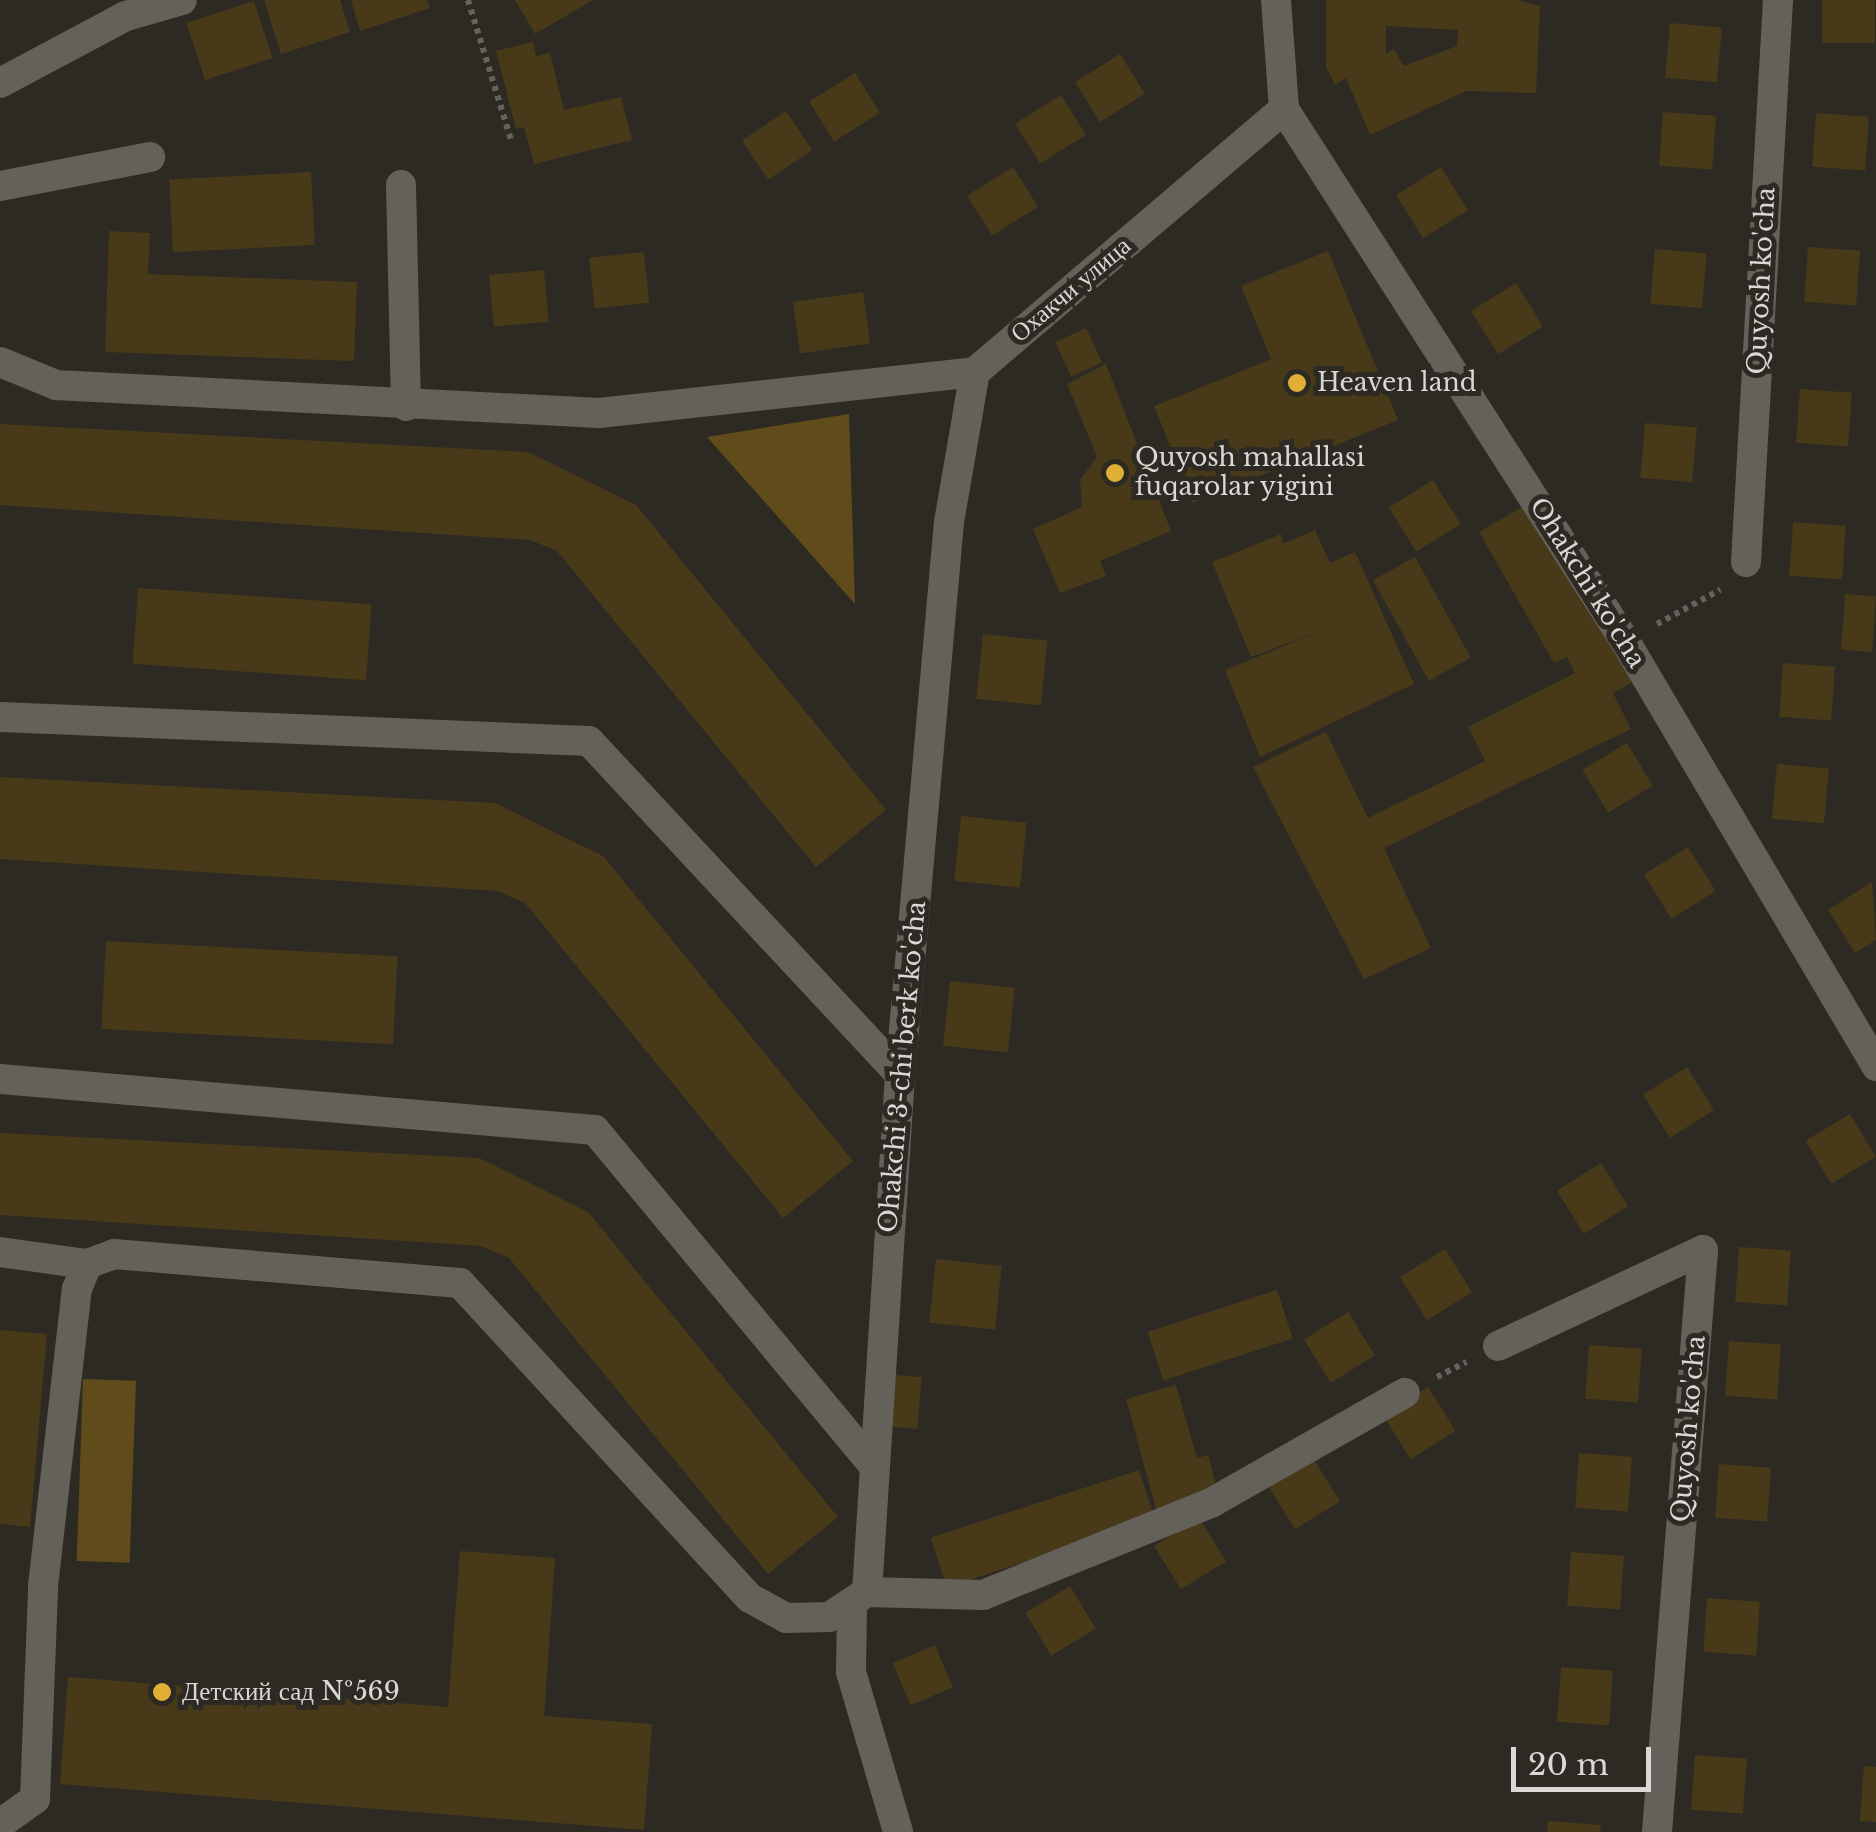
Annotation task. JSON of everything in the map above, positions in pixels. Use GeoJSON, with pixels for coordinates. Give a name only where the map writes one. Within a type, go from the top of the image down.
{"type":"FeatureCollection","features":[{"type":"Feature","properties":{"kind":"street"},"geometry":{"type":"LineString","coordinates":[[0,83],[126,16],[182,0]]}},
{"type":"Feature","properties":{"kind":"street"},"geometry":{"type":"LineString","coordinates":[[1276,0],[1284,109]]}},
{"type":"Feature","properties":{"kind":"street","name":"Quyosh ko'cha"},"geometry":{"type":"LineString","coordinates":[[1746,562],[1778,0]]}},
{"type":"Feature","properties":{"kind":"street","name":"Охакчи улица"},"geometry":{"type":"LineString","coordinates":[[975,372],[1284,109]]}},
{"type":"Feature","properties":{"kind":"street","name":"Ohakchi ko'cha"},"geometry":{"type":"LineString","coordinates":[[1284,109],[1625,641],[1876,1066]]}},
{"type":"Feature","properties":{"kind":"street"},"geometry":{"type":"LineString","coordinates":[[0,186],[150,157]]}},
{"type":"Feature","properties":{"kind":"street"},"geometry":{"type":"LineString","coordinates":[[401,185],[406,406]]}},
{"type":"Feature","properties":{"kind":"street"},"geometry":{"type":"LineString","coordinates":[[1,355],[56,386],[599,413],[975,372]]}},
{"type":"Feature","properties":{"kind":"street","name":"Ohakchi 3-chi berk ko'cha"},"geometry":{"type":"LineString","coordinates":[[898,1832],[852,1672],[949,522],[975,372]]}},
{"type":"Feature","properties":{"kind":"street"},"geometry":{"type":"LineString","coordinates":[[0,716],[589,740],[900,1074]]}},
{"type":"Feature","properties":{"kind":"street"},"geometry":{"type":"LineString","coordinates":[[0,1079],[596,1130],[872,1464]]}},
{"type":"Feature","properties":{"kind":"street","name":"Quyosh ko'cha"},"geometry":{"type":"LineString","coordinates":[[1498,1346],[1703,1250],[1656,1832]]}},
{"type":"Feature","properties":{"kind":"street"},"geometry":{"type":"LineString","coordinates":[[0,1252],[86,1264],[114,1254],[460,1283],[750,1598],[786,1618],[829,1618],[859,1599],[984,1595],[1212,1503],[1405,1393]]}},
{"type":"Feature","properties":{"kind":"street"},"geometry":{"type":"LineString","coordinates":[[0,1824],[35,1799],[43,1586],[77,1289],[86,1264]]}},
{"type":"Feature","properties":{"kind":"path"},"geometry":{"type":"LineString","coordinates":[[468,0],[511,140]]}},
{"type":"Feature","properties":{"kind":"path"},"geometry":{"type":"LineString","coordinates":[[1625,641],[1726,587],[1746,562]]}},
{"type":"Feature","properties":{"kind":"path"},"geometry":{"type":"LineString","coordinates":[[1405,1393],[1498,1346]]}},
{"type":"Feature","properties":{"kind":"shaded area"},"geometry":{"type":"Polygon","coordinates":[[[849,414],[855,604],[707,437],[849,414]]]}},
{"type":"Feature","properties":{"kind":"shaded area"},"geometry":{"type":"Polygon","coordinates":[[[83,1379],[136,1381],[130,1563],[77,1561],[83,1379]]]}},
{"type":"Feature","properties":{"kind":"building"},"geometry":{"type":"Polygon","coordinates":[[[264,0],[340,0],[350,32],[281,54],[264,0]]]}},
{"type":"Feature","properties":{"kind":"building"},"geometry":{"type":"Polygon","coordinates":[[[351,0],[427,0],[430,8],[360,31],[351,0]]]}},
{"type":"Feature","properties":{"kind":"building"},"geometry":{"type":"Polygon","coordinates":[[[515,0],[593,0],[535,34],[515,0]]]}},
{"type":"Feature","properties":{"kind":"building"},"geometry":{"type":"Polygon","coordinates":[[[1326,0],[1516,0],[1540,6],[1536,93],[1466,91],[1370,135],[1346,78],[1335,85],[1326,67],[1326,0]],[[1386,26],[1386,54],[1394,49],[1404,66],[1457,46],[1458,30],[1386,26]]]}},
{"type":"Feature","properties":{"kind":"building"},"geometry":{"type":"Polygon","coordinates":[[[1822,0],[1875,0],[1875,43],[1822,43],[1822,0]]]}},
{"type":"Feature","properties":{"kind":"building"},"geometry":{"type":"Polygon","coordinates":[[[254,1],[273,58],[205,80],[186,23],[254,1]]]}},
{"type":"Feature","properties":{"kind":"building"},"geometry":{"type":"Polygon","coordinates":[[[1670,23],[1722,28],[1717,82],[1665,78],[1670,23]]]}},
{"type":"Feature","properties":{"kind":"building"},"geometry":{"type":"Polygon","coordinates":[[[533,42],[536,56],[550,53],[564,110],[621,97],[632,140],[534,164],[524,127],[516,129],[496,51],[533,42]]]}},
{"type":"Feature","properties":{"kind":"building"},"geometry":{"type":"Polygon","coordinates":[[[1120,54],[1145,94],[1100,122],[1075,82],[1120,54]]]}},
{"type":"Feature","properties":{"kind":"building"},"geometry":{"type":"Polygon","coordinates":[[[855,73],[880,113],[834,141],[809,102],[855,73]]]}},
{"type":"Feature","properties":{"kind":"building"},"geometry":{"type":"Polygon","coordinates":[[[1061,95],[1086,135],[1040,163],[1015,124],[1061,95]]]}},
{"type":"Feature","properties":{"kind":"building"},"geometry":{"type":"Polygon","coordinates":[[[786,111],[812,150],[768,180],[742,141],[786,111]]]}},
{"type":"Feature","properties":{"kind":"building"},"geometry":{"type":"Polygon","coordinates":[[[1663,112],[1716,116],[1712,170],[1659,166],[1663,112]]]}},
{"type":"Feature","properties":{"kind":"building"},"geometry":{"type":"Polygon","coordinates":[[[1816,113],[1869,117],[1865,171],[1812,167],[1816,113]]]}},
{"type":"Feature","properties":{"kind":"building"},"geometry":{"type":"Polygon","coordinates":[[[1013,167],[1038,207],[992,235],[967,196],[1013,167]]]}},
{"type":"Feature","properties":{"kind":"building"},"geometry":{"type":"Polygon","coordinates":[[[1441,167],[1468,210],[1423,238],[1396,195],[1441,167]]]}},
{"type":"Feature","properties":{"kind":"building"},"geometry":{"type":"Polygon","coordinates":[[[311,172],[315,245],[173,252],[169,179],[311,172]]]}},
{"type":"Feature","properties":{"kind":"building"},"geometry":{"type":"Polygon","coordinates":[[[109,231],[150,233],[148,274],[357,282],[354,361],[105,352],[109,231]]]}},
{"type":"Feature","properties":{"kind":"building"},"geometry":{"type":"Polygon","coordinates":[[[1808,247],[1860,251],[1856,305],[1804,302],[1808,247]]]}},
{"type":"Feature","properties":{"kind":"building"},"geometry":{"type":"Polygon","coordinates":[[[1655,249],[1707,254],[1702,308],[1650,304],[1655,249]]]}},
{"type":"Feature","properties":{"kind":"building","name":"Heaven land"},"geometry":{"type":"Polygon","coordinates":[[[1328,251],[1398,420],[1193,503],[1154,406],[1271,359],[1241,286],[1328,251]]]}},
{"type":"Feature","properties":{"kind":"building"},"geometry":{"type":"Polygon","coordinates":[[[644,252],[649,303],[595,308],[589,258],[644,252]]]}},
{"type":"Feature","properties":{"kind":"building"},"geometry":{"type":"Polygon","coordinates":[[[544,270],[549,322],[494,327],[489,275],[544,270]]]}},
{"type":"Feature","properties":{"kind":"building"},"geometry":{"type":"Polygon","coordinates":[[[1516,283],[1543,326],[1498,354],[1471,311],[1516,283]]]}},
{"type":"Feature","properties":{"kind":"building"},"geometry":{"type":"Polygon","coordinates":[[[863,292],[870,343],[800,353],[793,302],[863,292]]]}},
{"type":"Feature","properties":{"kind":"building"},"geometry":{"type":"Polygon","coordinates":[[[1086,328],[1102,362],[1071,377],[1055,342],[1086,328]]]}},
{"type":"Feature","properties":{"kind":"building","name":"Quyosh mahallasi fuqarolar yigini"},"geometry":{"type":"Polygon","coordinates":[[[1106,364],[1171,531],[1100,561],[1106,576],[1060,593],[1033,529],[1082,507],[1080,480],[1097,457],[1067,384],[1106,364]]]}},
{"type":"Feature","properties":{"kind":"building"},"geometry":{"type":"Polygon","coordinates":[[[1800,389],[1852,393],[1848,446],[1796,443],[1800,389]]]}},
{"type":"Feature","properties":{"kind":"building"},"geometry":{"type":"Polygon","coordinates":[[[1645,423],[1697,428],[1692,482],[1640,478],[1645,423]]]}},
{"type":"Feature","properties":{"kind":"building"},"geometry":{"type":"Polygon","coordinates":[[[0,424],[528,452],[636,505],[886,810],[816,867],[557,551],[530,540],[0,505],[0,424]]]}},
{"type":"Feature","properties":{"kind":"building"},"geometry":{"type":"Polygon","coordinates":[[[1433,480],[1461,524],[1416,552],[1389,508],[1433,480]]]}},
{"type":"Feature","properties":{"kind":"building"},"geometry":{"type":"Polygon","coordinates":[[[1531,502],[1634,681],[1613,693],[1631,729],[1384,848],[1431,948],[1364,979],[1253,767],[1326,732],[1368,818],[1485,761],[1468,727],[1575,673],[1567,657],[1554,663],[1479,532],[1531,502]]]}},
{"type":"Feature","properties":{"kind":"building"},"geometry":{"type":"Polygon","coordinates":[[[1793,522],[1846,526],[1842,580],[1789,576],[1793,522]]]}},
{"type":"Feature","properties":{"kind":"building"},"geometry":{"type":"Polygon","coordinates":[[[1315,530],[1330,563],[1355,552],[1414,684],[1260,757],[1225,670],[1321,631],[1251,657],[1212,562],[1281,534],[1283,544],[1315,530]]]}},
{"type":"Feature","properties":{"kind":"building"},"geometry":{"type":"Polygon","coordinates":[[[1415,557],[1471,658],[1429,681],[1373,580],[1415,557]]]}},
{"type":"Feature","properties":{"kind":"building"},"geometry":{"type":"Polygon","coordinates":[[[138,588],[371,604],[366,680],[133,664],[138,588]]]}},
{"type":"Feature","properties":{"kind":"building"},"geometry":{"type":"Polygon","coordinates":[[[1845,594],[1876,596],[1872,652],[1841,650],[1845,594]]]}},
{"type":"Feature","properties":{"kind":"building"},"geometry":{"type":"Polygon","coordinates":[[[983,634],[1048,641],[1041,705],[976,699],[983,634]]]}},
{"type":"Feature","properties":{"kind":"building"},"geometry":{"type":"Polygon","coordinates":[[[1783,663],[1835,667],[1831,720],[1779,717],[1783,663]]]}},
{"type":"Feature","properties":{"kind":"building"},"geometry":{"type":"Polygon","coordinates":[[[1627,743],[1653,786],[1608,813],[1582,770],[1627,743]]]}},
{"type":"Feature","properties":{"kind":"building"},"geometry":{"type":"Polygon","coordinates":[[[1777,764],[1829,769],[1824,823],[1772,819],[1777,764]]]}},
{"type":"Feature","properties":{"kind":"building"},"geometry":{"type":"Polygon","coordinates":[[[0,777],[495,803],[603,856],[853,1161],[783,1218],[525,903],[497,891],[0,859],[0,777]]]}},
{"type":"Feature","properties":{"kind":"building"},"geometry":{"type":"Polygon","coordinates":[[[961,816],[1027,823],[1020,888],[954,881],[961,816]]]}},
{"type":"Feature","properties":{"kind":"building"},"geometry":{"type":"Polygon","coordinates":[[[1688,847],[1716,891],[1671,919],[1644,875],[1688,847]]]}},
{"type":"Feature","properties":{"kind":"building"},"geometry":{"type":"Polygon","coordinates":[[[1872,882],[1876,940],[1855,953],[1828,910],[1872,882]]]}},
{"type":"Feature","properties":{"kind":"building"},"geometry":{"type":"Polygon","coordinates":[[[106,941],[398,956],[393,1044],[101,1029],[106,941]]]}},
{"type":"Feature","properties":{"kind":"building"},"geometry":{"type":"Polygon","coordinates":[[[950,981],[1015,988],[1008,1052],[943,1046],[950,981]]]}},
{"type":"Feature","properties":{"kind":"building"},"geometry":{"type":"Polygon","coordinates":[[[1687,1067],[1714,1110],[1670,1138],[1643,1095],[1687,1067]]]}},
{"type":"Feature","properties":{"kind":"building"},"geometry":{"type":"Polygon","coordinates":[[[1850,1114],[1876,1157],[1831,1184],[1805,1141],[1850,1114]]]}},
{"type":"Feature","properties":{"kind":"building"},"geometry":{"type":"Polygon","coordinates":[[[0,1133],[479,1158],[588,1212],[838,1517],[768,1574],[509,1258],[481,1246],[0,1215],[0,1133]]]}},
{"type":"Feature","properties":{"kind":"building"},"geometry":{"type":"Polygon","coordinates":[[[1601,1163],[1628,1206],[1584,1234],[1557,1191],[1601,1163]]]}},
{"type":"Feature","properties":{"kind":"building"},"geometry":{"type":"Polygon","coordinates":[[[1739,1247],[1791,1251],[1787,1305],[1735,1302],[1739,1247]]]}},
{"type":"Feature","properties":{"kind":"building"},"geometry":{"type":"Polygon","coordinates":[[[1445,1249],[1472,1292],[1427,1320],[1400,1277],[1445,1249]]]}},
{"type":"Feature","properties":{"kind":"building"},"geometry":{"type":"Polygon","coordinates":[[[936,1259],[1002,1266],[995,1330],[929,1323],[936,1259]]]}},
{"type":"Feature","properties":{"kind":"building"},"geometry":{"type":"Polygon","coordinates":[[[1277,1290],[1293,1339],[1163,1381],[1148,1332],[1277,1290]]]}},
{"type":"Feature","properties":{"kind":"building"},"geometry":{"type":"Polygon","coordinates":[[[1348,1312],[1375,1355],[1331,1383],[1304,1340],[1348,1312]]]}},
{"type":"Feature","properties":{"kind":"building"},"geometry":{"type":"Polygon","coordinates":[[[0,1330],[47,1334],[30,1527],[0,1524],[0,1330]]]}},
{"type":"Feature","properties":{"kind":"building"},"geometry":{"type":"Polygon","coordinates":[[[1729,1341],[1781,1345],[1777,1399],[1725,1396],[1729,1341]]]}},
{"type":"Feature","properties":{"kind":"building"},"geometry":{"type":"Polygon","coordinates":[[[1589,1345],[1642,1349],[1638,1403],[1585,1399],[1589,1345]]]}},
{"type":"Feature","properties":{"kind":"building"},"geometry":{"type":"Polygon","coordinates":[[[885,1374],[922,1377],[917,1429],[880,1426],[885,1374]]]}},
{"type":"Feature","properties":{"kind":"building"},"geometry":{"type":"Polygon","coordinates":[[[1176,1385],[1197,1458],[1208,1455],[1218,1493],[1156,1509],[1126,1399],[1176,1385]]]}},
{"type":"Feature","properties":{"kind":"building"},"geometry":{"type":"Polygon","coordinates":[[[1428,1387],[1456,1431],[1411,1459],[1383,1415],[1428,1387]]]}},
{"type":"Feature","properties":{"kind":"building"},"geometry":{"type":"Polygon","coordinates":[[[1579,1453],[1632,1457],[1628,1512],[1575,1508],[1579,1453]]]}},
{"type":"Feature","properties":{"kind":"building"},"geometry":{"type":"Polygon","coordinates":[[[1313,1458],[1340,1501],[1295,1529],[1268,1486],[1313,1458]]]}},
{"type":"Feature","properties":{"kind":"building"},"geometry":{"type":"Polygon","coordinates":[[[1719,1464],[1771,1468],[1767,1521],[1715,1518],[1719,1464]]]}},
{"type":"Feature","properties":{"kind":"building"},"geometry":{"type":"Polygon","coordinates":[[[1139,1470],[1155,1519],[947,1587],[931,1538],[1139,1470]]]}},
{"type":"Feature","properties":{"kind":"building"},"geometry":{"type":"Polygon","coordinates":[[[1199,1518],[1226,1561],[1181,1589],[1154,1546],[1199,1518]]]}},
{"type":"Feature","properties":{"kind":"building","name":"Детский сад №569"},"geometry":{"type":"Polygon","coordinates":[[[460,1551],[555,1558],[544,1716],[652,1724],[644,1830],[60,1784],[68,1677],[448,1707],[460,1551]]]}},
{"type":"Feature","properties":{"kind":"building"},"geometry":{"type":"Polygon","coordinates":[[[1571,1552],[1624,1556],[1620,1610],[1567,1606],[1571,1552]]]}},
{"type":"Feature","properties":{"kind":"building"},"geometry":{"type":"Polygon","coordinates":[[[1070,1586],[1096,1629],[1051,1656],[1025,1613],[1070,1586]]]}},
{"type":"Feature","properties":{"kind":"building"},"geometry":{"type":"Polygon","coordinates":[[[1707,1598],[1760,1602],[1756,1656],[1703,1652],[1707,1598]]]}},
{"type":"Feature","properties":{"kind":"building"},"geometry":{"type":"Polygon","coordinates":[[[935,1645],[953,1687],[911,1705],[893,1663],[935,1645]]]}},
{"type":"Feature","properties":{"kind":"building"},"geometry":{"type":"Polygon","coordinates":[[[1561,1667],[1613,1671],[1609,1725],[1557,1722],[1561,1667]]]}},
{"type":"Feature","properties":{"kind":"building"},"geometry":{"type":"Polygon","coordinates":[[[1695,1755],[1747,1759],[1743,1813],[1691,1810],[1695,1755]]]}},
{"type":"Feature","properties":{"kind":"building"},"geometry":{"type":"Polygon","coordinates":[[[1864,1766],[1876,1767],[1876,1822],[1860,1821],[1864,1766]]]}},
{"type":"Feature","properties":{"kind":"building"},"geometry":{"type":"Polygon","coordinates":[[[1548,1821],[1601,1825],[1600,1832],[1547,1832],[1548,1821]]]}},
{"type":"Feature","properties":{"kind":"place","name":"Heaven land"},"geometry":{"type":"Point","coordinates":[1297,383]}},
{"type":"Feature","properties":{"kind":"place","name":"Quyosh mahallasi fuqarolar yigini"},"geometry":{"type":"Point","coordinates":[1115,473]}},
{"type":"Feature","properties":{"kind":"place","name":"Детский сад №569"},"geometry":{"type":"Point","coordinates":[162,1692]}}]}
